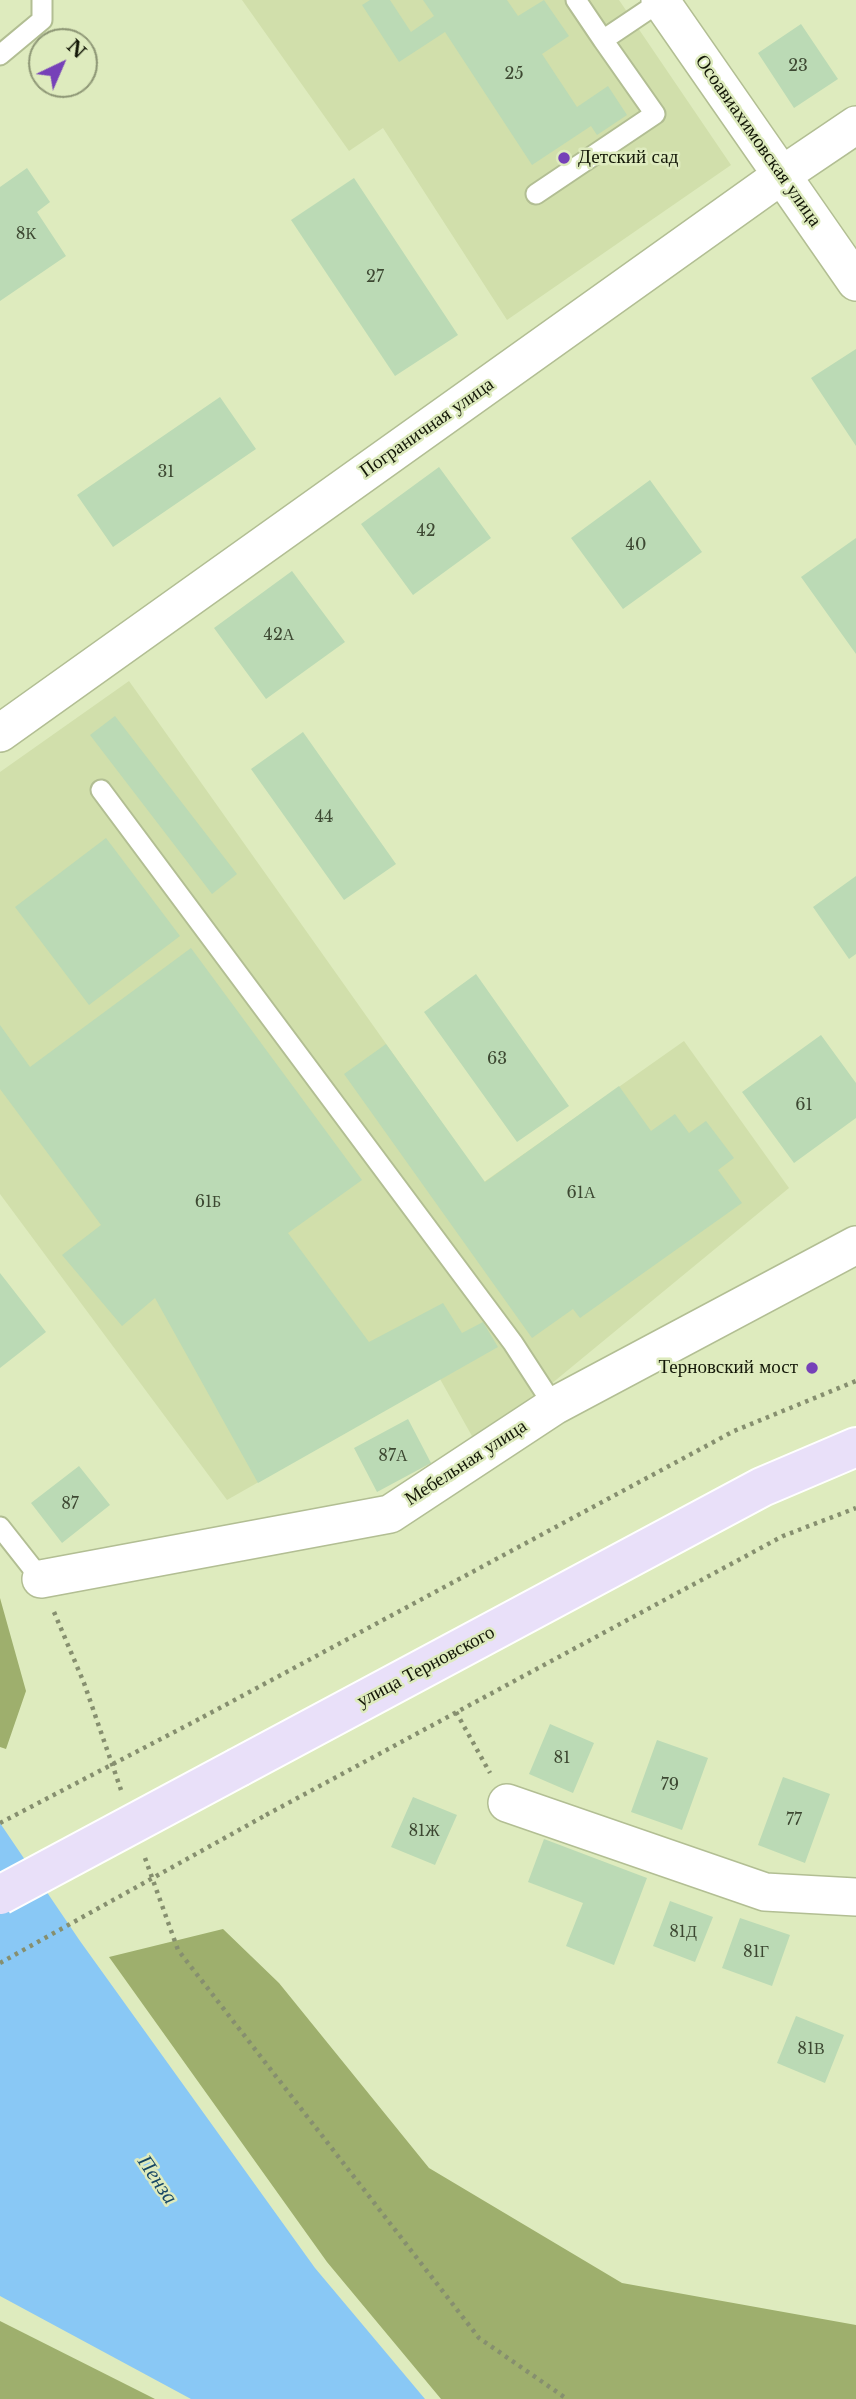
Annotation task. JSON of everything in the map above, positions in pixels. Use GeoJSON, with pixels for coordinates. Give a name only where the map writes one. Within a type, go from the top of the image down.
{"type":"FeatureCollection","features":[{"type":"Feature","properties":{"kind":"main road","name":"улица Терновского"},"geometry":{"type":"LineString","coordinates":[[0,1895],[762,1487],[856,1447]]}},
{"type":"Feature","properties":{"kind":"street","name":"Осоавиахимовская улица"},"geometry":{"type":"LineString","coordinates":[[661,1],[856,282]]}},
{"type":"Feature","properties":{"kind":"street","name":"Пограничная улица"},"geometry":{"type":"LineString","coordinates":[[0,733],[856,125]]}},
{"type":"Feature","properties":{"kind":"street","name":"Мебельная улица"},"geometry":{"type":"LineString","coordinates":[[41,1578],[390,1514],[554,1406],[856,1245]]}},
{"type":"Feature","properties":{"kind":"street"},"geometry":{"type":"LineString","coordinates":[[507,1803],[765,1892],[856,1897]]}},
{"type":"Feature","properties":{"kind":"lane"},"geometry":{"type":"LineString","coordinates":[[0,55],[42,20],[42,0]]}},
{"type":"Feature","properties":{"kind":"lane"},"geometry":{"type":"LineString","coordinates":[[536,194],[655,114],[576,0]]}},
{"type":"Feature","properties":{"kind":"lane"},"geometry":{"type":"LineString","coordinates":[[603,40],[661,1]]}},
{"type":"Feature","properties":{"kind":"lane"},"geometry":{"type":"LineString","coordinates":[[101,790],[513,1343],[554,1406]]}},
{"type":"Feature","properties":{"kind":"lane"},"geometry":{"type":"LineString","coordinates":[[0,1527],[41,1578]]}},
{"type":"Feature","properties":{"kind":"path"},"geometry":{"type":"LineString","coordinates":[[0,1823],[734,1431],[856,1381]]}},
{"type":"Feature","properties":{"kind":"path"},"geometry":{"type":"LineString","coordinates":[[0,1963],[266,1815],[783,1536],[856,1508]]}},
{"type":"Feature","properties":{"kind":"path"},"geometry":{"type":"LineString","coordinates":[[41,1578],[84,1683],[124,1797]]}},
{"type":"Feature","properties":{"kind":"path"},"geometry":{"type":"LineString","coordinates":[[456,1712],[507,1803]]}},
{"type":"Feature","properties":{"kind":"path"},"geometry":{"type":"LineString","coordinates":[[142,1848],[178,1950],[479,2338],[567,2399]]}},
{"type":"Feature","properties":{"kind":"shaded area","name":"Детский сад"},"geometry":{"type":"Polygon","coordinates":[[[242,0],[619,0],[731,165],[507,320],[383,128],[349,151],[242,0]]]}},
{"type":"Feature","properties":{"kind":"shaded area"},"geometry":{"type":"Polygon","coordinates":[[[129,681],[484,1182],[684,1041],[789,1188],[477,1445],[440,1379],[227,1500],[0,1194],[0,772],[129,681]]]}},
{"type":"Feature","properties":{"kind":"shaded area"},"geometry":{"type":"Polygon","coordinates":[[[0,1598],[26,1691],[6,1749],[0,1747],[0,1598]]]}},
{"type":"Feature","properties":{"kind":"shaded area"},"geometry":{"type":"Polygon","coordinates":[[[223,1929],[279,1983],[429,2168],[622,2283],[856,2325],[856,2399],[441,2399],[327,2262],[109,1957],[223,1929]]]}},
{"type":"Feature","properties":{"kind":"shaded area"},"geometry":{"type":"Polygon","coordinates":[[[0,2321],[155,2399],[0,2399],[0,2321]]]}},
{"type":"Feature","properties":{"kind":"water","name":"Пенза"},"geometry":{"type":"Polygon","coordinates":[[[0,1823],[80,1941],[315,2268],[425,2399],[191,2399],[0,2296],[0,1823]]]}},
{"type":"Feature","properties":{"kind":"building"},"geometry":{"type":"Polygon","coordinates":[[[370,0],[390,0],[411,32],[434,16],[423,0],[507,0],[518,16],[544,0],[569,36],[542,54],[577,107],[608,86],[627,115],[597,135],[591,126],[532,165],[445,32],[399,62],[362,5],[370,0]]]}},
{"type":"Feature","properties":{"kind":"building"},"geometry":{"type":"Polygon","coordinates":[[[801,24],[838,79],[794,108],[758,53],[801,24]]]}},
{"type":"Feature","properties":{"kind":"building"},"geometry":{"type":"Polygon","coordinates":[[[27,168],[50,202],[37,212],[66,256],[0,301],[0,187],[27,168]]]}},
{"type":"Feature","properties":{"kind":"building"},"geometry":{"type":"Polygon","coordinates":[[[354,178],[458,335],[395,376],[291,220],[354,178]]]}},
{"type":"Feature","properties":{"kind":"building"},"geometry":{"type":"Polygon","coordinates":[[[856,349],[856,446],[811,378],[856,349]]]}},
{"type":"Feature","properties":{"kind":"building"},"geometry":{"type":"Polygon","coordinates":[[[220,397],[256,449],[113,547],[77,495],[220,397]]]}},
{"type":"Feature","properties":{"kind":"building"},"geometry":{"type":"Polygon","coordinates":[[[439,467],[491,538],[413,595],[361,524],[439,467]]]}},
{"type":"Feature","properties":{"kind":"building"},"geometry":{"type":"Polygon","coordinates":[[[650,480],[702,552],[623,609],[571,538],[650,480]]]}},
{"type":"Feature","properties":{"kind":"building"},"geometry":{"type":"Polygon","coordinates":[[[856,538],[856,654],[801,577],[856,538]]]}},
{"type":"Feature","properties":{"kind":"building"},"geometry":{"type":"Polygon","coordinates":[[[292,571],[345,642],[266,699],[214,628],[292,571]]]}},
{"type":"Feature","properties":{"kind":"building"},"geometry":{"type":"Polygon","coordinates":[[[115,716],[237,874],[212,894],[90,735],[115,716]]]}},
{"type":"Feature","properties":{"kind":"building"},"geometry":{"type":"Polygon","coordinates":[[[303,732],[396,864],[344,900],[251,769],[303,732]]]}},
{"type":"Feature","properties":{"kind":"building"},"geometry":{"type":"Polygon","coordinates":[[[106,838],[180,936],[89,1005],[15,907],[106,838]]]}},
{"type":"Feature","properties":{"kind":"building"},"geometry":{"type":"Polygon","coordinates":[[[856,876],[856,954],[849,959],[813,907],[856,876]]]}},
{"type":"Feature","properties":{"kind":"building"},"geometry":{"type":"Polygon","coordinates":[[[191,948],[362,1180],[288,1233],[369,1342],[443,1303],[462,1333],[483,1322],[498,1347],[258,1483],[155,1298],[122,1326],[62,1255],[101,1225],[0,1089],[0,1025],[30,1067],[191,948]]]}},
{"type":"Feature","properties":{"kind":"building"},"geometry":{"type":"Polygon","coordinates":[[[476,974],[569,1106],[517,1142],[424,1012],[476,974]]]}},
{"type":"Feature","properties":{"kind":"building"},"geometry":{"type":"Polygon","coordinates":[[[821,1035],[856,1083],[856,1118],[794,1163],[742,1092],[821,1035]]]}},
{"type":"Feature","properties":{"kind":"building"},"geometry":{"type":"Polygon","coordinates":[[[386,1044],[485,1182],[619,1086],[651,1131],[675,1114],[689,1133],[706,1121],[734,1158],[718,1170],[742,1203],[580,1318],[573,1309],[532,1338],[344,1074],[386,1044]]]}},
{"type":"Feature","properties":{"kind":"building"},"geometry":{"type":"Polygon","coordinates":[[[0,1273],[46,1332],[0,1368],[0,1273]]]}},
{"type":"Feature","properties":{"kind":"building"},"geometry":{"type":"Polygon","coordinates":[[[408,1419],[431,1463],[377,1492],[354,1448],[408,1419]]]}},
{"type":"Feature","properties":{"kind":"building"},"geometry":{"type":"Polygon","coordinates":[[[79,1466],[110,1505],[62,1543],[31,1503],[79,1466]]]}},
{"type":"Feature","properties":{"kind":"building"},"geometry":{"type":"Polygon","coordinates":[[[550,1724],[594,1743],[573,1793],[529,1774],[550,1724]]]}},
{"type":"Feature","properties":{"kind":"building"},"geometry":{"type":"Polygon","coordinates":[[[657,1740],[708,1758],[682,1830],[631,1812],[657,1740]]]}},
{"type":"Feature","properties":{"kind":"building"},"geometry":{"type":"Polygon","coordinates":[[[783,1777],[830,1794],[805,1863],[758,1845],[783,1777]]]}},
{"type":"Feature","properties":{"kind":"building"},"geometry":{"type":"Polygon","coordinates":[[[413,1797],[457,1815],[435,1865],[391,1847],[413,1797]]]}},
{"type":"Feature","properties":{"kind":"building"},"geometry":{"type":"Polygon","coordinates":[[[544,1839],[647,1878],[614,1965],[566,1946],[583,1903],[528,1882],[544,1839]]]}},
{"type":"Feature","properties":{"kind":"building"},"geometry":{"type":"Polygon","coordinates":[[[670,1901],[713,1917],[695,1962],[653,1946],[670,1901]]]}},
{"type":"Feature","properties":{"kind":"building"},"geometry":{"type":"Polygon","coordinates":[[[740,1918],[790,1935],[772,1986],[722,1968],[740,1918]]]}},
{"type":"Feature","properties":{"kind":"building"},"geometry":{"type":"Polygon","coordinates":[[[796,2016],[844,2035],[825,2083],[777,2063],[796,2016]]]}},
{"type":"Feature","properties":{"kind":"place","name":"Детский сад"},"geometry":{"type":"Point","coordinates":[564,158]}},
{"type":"Feature","properties":{"kind":"place","name":"Терновский мост"},"geometry":{"type":"Point","coordinates":[812,1368]}}]}
